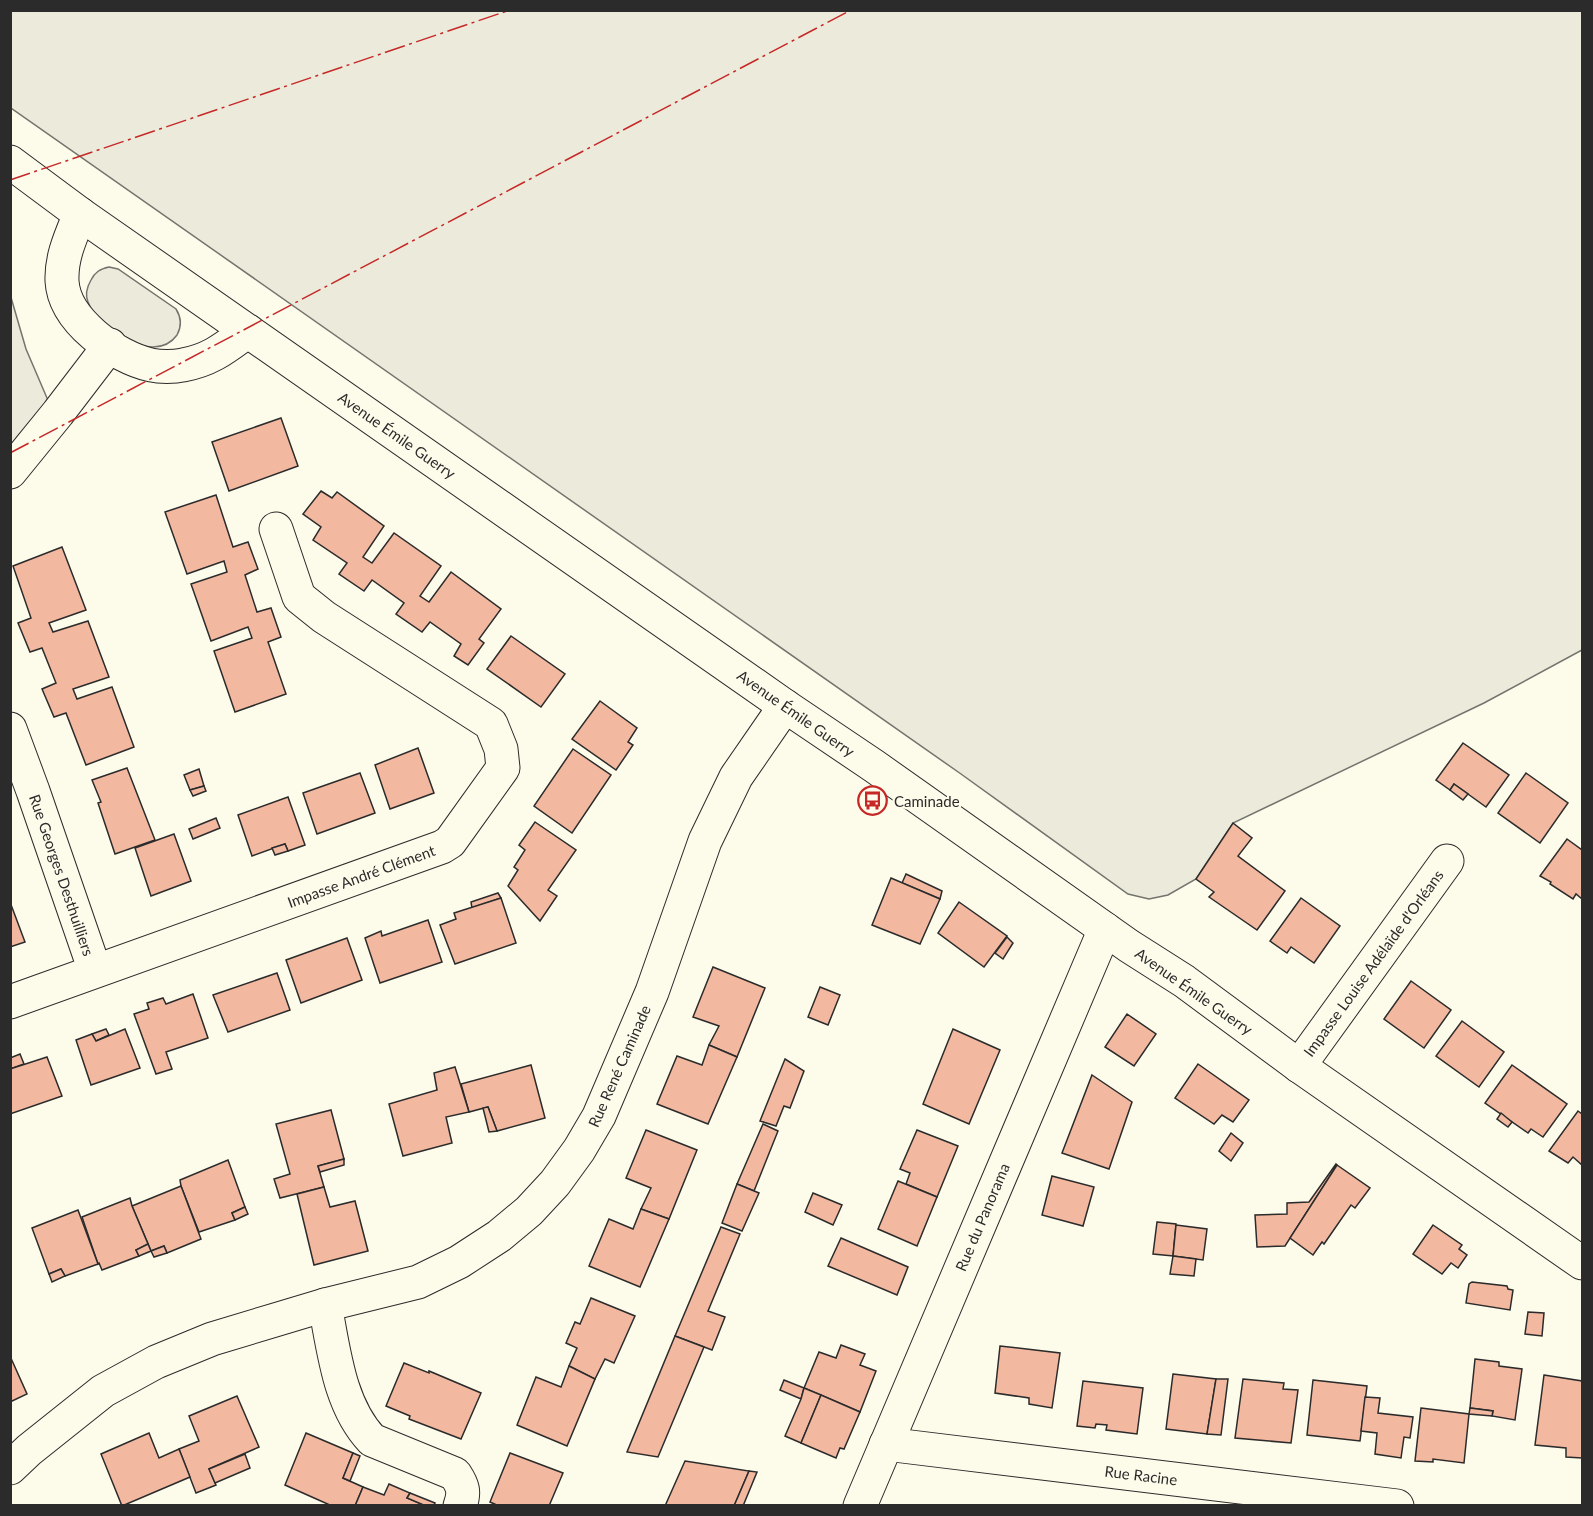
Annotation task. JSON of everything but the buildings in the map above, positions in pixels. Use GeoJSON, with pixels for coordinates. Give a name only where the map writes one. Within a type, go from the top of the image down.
{"type":"FeatureCollection","features":[{"type":"Feature","properties":{"kind":"street","name":"Avenue Émile Guerry"},"geometry":{"type":"LineString","coordinates":[[10,162],[80,214],[874,766],[1104,929],[1184,981],[1299,1066],[1582,1263]]}},
{"type":"Feature","properties":{"kind":"street"},"geometry":{"type":"LineString","coordinates":[[80,214],[64,255],[62,280],[64,295],[71,311],[89,331],[130,358],[153,366],[182,365],[211,357],[248,331]]}},
{"type":"Feature","properties":{"kind":"street"},"geometry":{"type":"LineString","coordinates":[[10,472],[110,345]]}},
{"type":"Feature","properties":{"kind":"street","name":"Impasse André Clément"},"geometry":{"type":"LineString","coordinates":[[95,971],[442,847],[450,842],[503,768],[501,749],[491,723],[324,617],[299,597],[276,529]]}},
{"type":"Feature","properties":{"kind":"street","name":"Rue René Caminade"},"geometry":{"type":"LineString","coordinates":[[10,1468],[29,1450],[104,1391],[156,1362],[212,1339],[325,1305],[418,1282],[459,1262],[499,1236],[528,1210],[555,1183],[579,1150],[599,1116],[652,992],[705,842],[736,777],[785,706]]}},
{"type":"Feature","properties":{"kind":"street","name":"Rue Georges Desthuilliers"},"geometry":{"type":"LineString","coordinates":[[10,729],[95,971],[10,1002]]}},
{"type":"Feature","properties":{"kind":"street","name":"Impasse Louise Adélaïde d'Orléans"},"geometry":{"type":"LineString","coordinates":[[1299,1066],[1447,861]]}},
{"type":"Feature","properties":{"kind":"street","name":"Rue du Panorama"},"geometry":{"type":"LineString","coordinates":[[860,1506],[1104,929]]}},
{"type":"Feature","properties":{"kind":"street"},"geometry":{"type":"LineString","coordinates":[[325,1305],[345,1393],[352,1413],[363,1430],[372,1440],[455,1474],[463,1486],[459,1506]]}},
{"type":"Feature","properties":{"kind":"street","name":"Rue Racine"},"geometry":{"type":"LineString","coordinates":[[886,1444],[1397,1506]]}},
{"type":"Feature","properties":{"kind":"shaded area"},"geometry":{"type":"Polygon","coordinates":[[[11,10],[1582,11],[1582,650],[1484,703],[1233,823],[1196,879],[1168,895],[1149,899],[1128,894],[961,774],[11,108],[11,10]]]}},
{"type":"Feature","properties":{"kind":"shaded area"},"geometry":{"type":"Polygon","coordinates":[[[109,267],[118,269],[176,309],[180,325],[179,332],[172,340],[154,347],[127,341],[95,314],[87,299],[88,288],[96,273],[109,267]]]}},
{"type":"Feature","properties":{"kind":"shaded area"},"geometry":{"type":"Polygon","coordinates":[[[10,294],[26,349],[50,405],[10,451],[10,294]]]}},
{"type":"Feature","properties":{"kind":"power"},"geometry":{"type":"LineString","coordinates":[[10,180],[510,10]]}},
{"type":"Feature","properties":{"kind":"power"},"geometry":{"type":"LineString","coordinates":[[10,453],[851,10]]}},
{"type":"Feature","properties":{"kind":"place","name":"Caminade"},"geometry":{"type":"Point","coordinates":[873,801]}}]}
